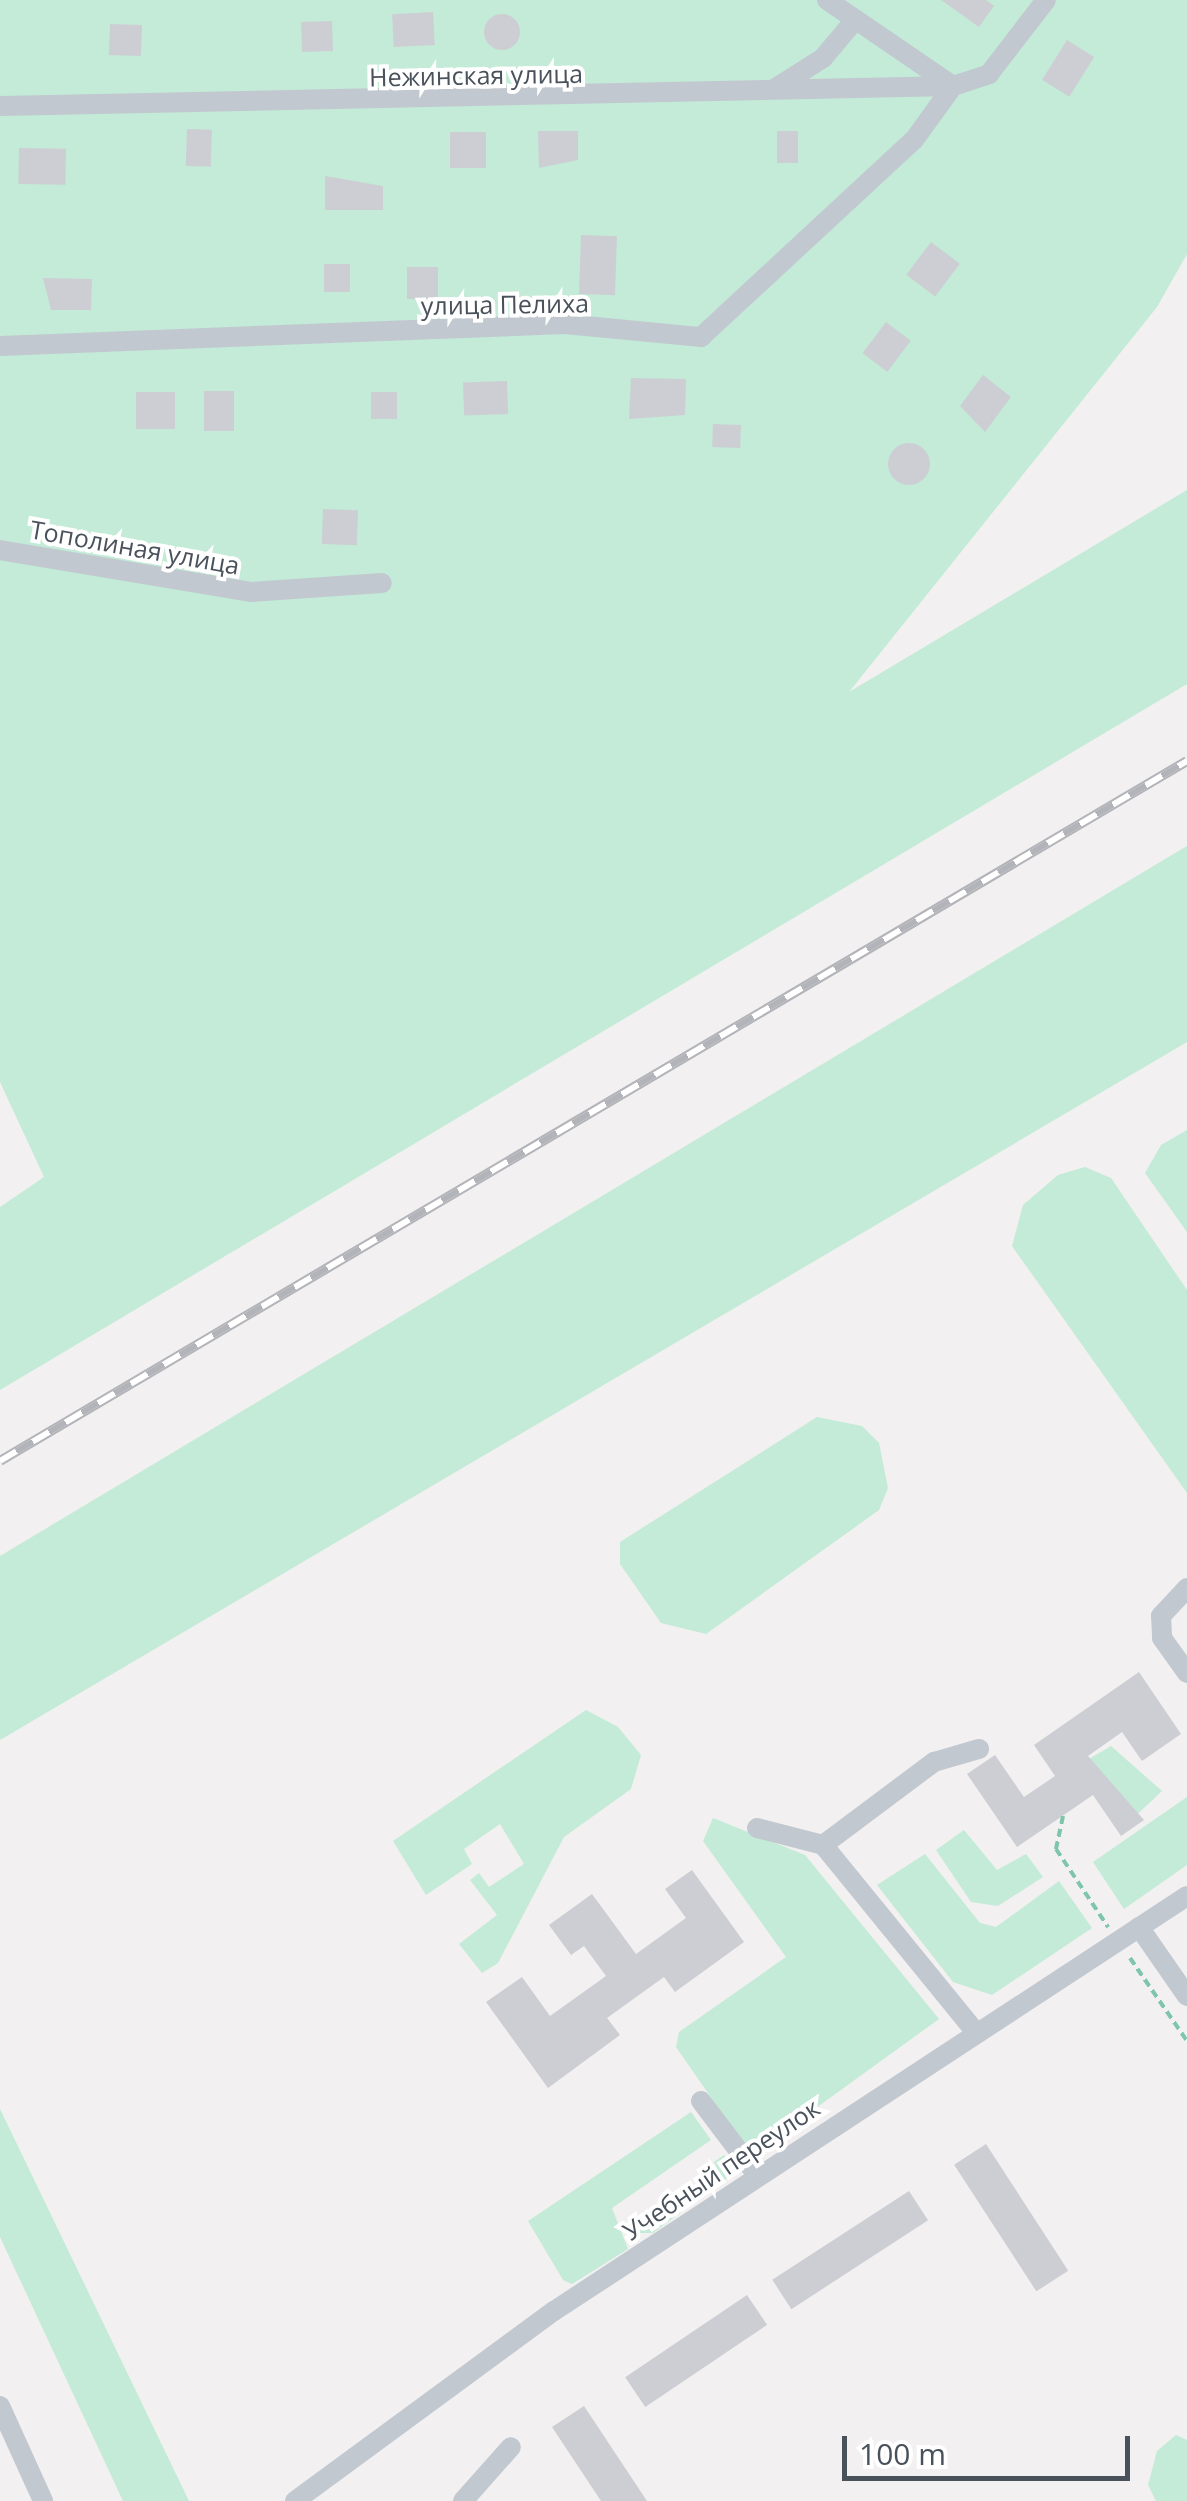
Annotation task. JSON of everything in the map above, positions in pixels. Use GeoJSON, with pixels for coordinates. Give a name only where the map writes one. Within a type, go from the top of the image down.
{"type":"FeatureCollection","features":[{"type":"Feature","properties":{"kind":"street"},"geometry":{"type":"LineString","coordinates":[[828,0],[953,86]]}},
{"type":"Feature","properties":{"kind":"street","name":"улица Пелиха"},"geometry":{"type":"LineString","coordinates":[[0,346],[565,324],[701,337],[914,140],[953,86],[989,74],[1046,0]]}},
{"type":"Feature","properties":{"kind":"street"},"geometry":{"type":"LineString","coordinates":[[766,94],[800,78],[856,20]]}},
{"type":"Feature","properties":{"kind":"street","name":"Нежинская улица"},"geometry":{"type":"LineString","coordinates":[[0,106],[766,94],[953,86]]}},
{"type":"Feature","properties":{"kind":"street","name":"Тополиная улица"},"geometry":{"type":"LineString","coordinates":[[0,550],[251,592],[382,583]]}},
{"type":"Feature","properties":{"kind":"street"},"geometry":{"type":"LineString","coordinates":[[1187,1588],[1161,1616],[1162,1638],[1187,1673]]}},
{"type":"Feature","properties":{"kind":"street"},"geometry":{"type":"LineString","coordinates":[[822,1844],[934,1762],[979,1750]]}},
{"type":"Feature","properties":{"kind":"street"},"geometry":{"type":"LineString","coordinates":[[757,1828],[822,1844],[974,2030]]}},
{"type":"Feature","properties":{"kind":"street","name":"Учебный переулок"},"geometry":{"type":"LineString","coordinates":[[295,2501],[757,2175],[974,2030],[1187,1896]]}},
{"type":"Feature","properties":{"kind":"street"},"geometry":{"type":"LineString","coordinates":[[1139,1927],[1187,1996]]}},
{"type":"Feature","properties":{"kind":"street"},"geometry":{"type":"LineString","coordinates":[[701,2101],[757,2175]]}},
{"type":"Feature","properties":{"kind":"street"},"geometry":{"type":"LineString","coordinates":[[0,2406],[43,2501]]}},
{"type":"Feature","properties":{"kind":"street"},"geometry":{"type":"LineString","coordinates":[[463,2501],[511,2447]]}},
{"type":"Feature","properties":{"kind":"path"},"geometry":{"type":"LineString","coordinates":[[1063,1816],[1056,1850],[1108,1927]]}},
{"type":"Feature","properties":{"kind":"path"},"geometry":{"type":"LineString","coordinates":[[1124,1950],[1187,2040]]}},
{"type":"Feature","properties":{"kind":"green space"},"geometry":{"type":"Polygon","coordinates":[[[0,0],[1187,0],[1187,254],[1157,307],[849,692],[1187,490],[1187,684],[0,1390],[0,1207],[44,1177],[0,1082],[0,0]]]}},
{"type":"Feature","properties":{"kind":"green space"},"geometry":{"type":"Polygon","coordinates":[[[1187,846],[1187,1042],[0,1740],[0,1556],[1187,846]]]}},
{"type":"Feature","properties":{"kind":"green space"},"geometry":{"type":"Polygon","coordinates":[[[1187,1130],[1187,1232],[1145,1173],[1161,1145],[1187,1130]]]}},
{"type":"Feature","properties":{"kind":"green space"},"geometry":{"type":"Polygon","coordinates":[[[1085,1167],[1111,1178],[1187,1290],[1187,1493],[1012,1246],[1023,1205],[1058,1175],[1085,1167]]]}},
{"type":"Feature","properties":{"kind":"green space"},"geometry":{"type":"Polygon","coordinates":[[[817,1417],[862,1426],[879,1443],[888,1488],[879,1510],[706,1634],[661,1623],[620,1564],[620,1542],[817,1417]]]}},
{"type":"Feature","properties":{"kind":"green space"},"geometry":{"type":"Polygon","coordinates":[[[586,1710],[618,1727],[641,1755],[631,1789],[564,1837],[498,1963],[482,1973],[459,1944],[497,1915],[470,1880],[479,1873],[489,1887],[524,1864],[500,1824],[464,1849],[472,1864],[426,1895],[393,1841],[586,1710]]]}},
{"type":"Feature","properties":{"kind":"green space"},"geometry":{"type":"Polygon","coordinates":[[[1111,1746],[1162,1791],[1129,1822],[1082,1763],[1111,1746]]]}},
{"type":"Feature","properties":{"kind":"green space"},"geometry":{"type":"Polygon","coordinates":[[[1187,1797],[1187,1865],[1124,1909],[1093,1862],[1187,1797]]]}},
{"type":"Feature","properties":{"kind":"green space"},"geometry":{"type":"Polygon","coordinates":[[[713,1818],[805,1855],[939,2019],[751,2155],[676,2047],[679,2032],[786,1957],[703,1841],[713,1818]]]}},
{"type":"Feature","properties":{"kind":"green space"},"geometry":{"type":"Polygon","coordinates":[[[964,1830],[997,1870],[1026,1854],[1043,1877],[998,1906],[971,1902],[936,1850],[964,1830]]]}},
{"type":"Feature","properties":{"kind":"green space"},"geometry":{"type":"Polygon","coordinates":[[[925,1854],[980,1923],[996,1927],[1059,1881],[1092,1928],[992,1995],[953,1982],[877,1885],[925,1854]]]}},
{"type":"Feature","properties":{"kind":"green space"},"geometry":{"type":"Polygon","coordinates":[[[0,2109],[189,2501],[123,2501],[0,2237],[0,2109]]]}},
{"type":"Feature","properties":{"kind":"green space"},"geometry":{"type":"Polygon","coordinates":[[[691,2112],[711,2140],[612,2208],[628,2249],[572,2284],[563,2280],[528,2221],[691,2112]]]}},
{"type":"Feature","properties":{"kind":"green space"},"geometry":{"type":"Polygon","coordinates":[[[724,2155],[735,2172],[653,2233],[640,2233],[643,2211],[661,2218],[719,2175],[714,2162],[724,2155]]]}},
{"type":"Feature","properties":{"kind":"green space"},"geometry":{"type":"Polygon","coordinates":[[[1176,2435],[1187,2440],[1187,2501],[1156,2501],[1148,2485],[1157,2451],[1176,2435]]]}},
{"type":"Feature","properties":{"kind":"building"},"geometry":{"type":"Polygon","coordinates":[[[941,0],[986,0],[994,6],[979,27],[941,0]]]}},
{"type":"Feature","properties":{"kind":"building"},"geometry":{"type":"Polygon","coordinates":[[[433,12],[435,45],[394,47],[392,14],[433,12]]]}},
{"type":"Feature","properties":{"kind":"building"},"geometry":{"type":"Polygon","coordinates":[[[502,14],[515,19],[520,32],[515,45],[502,50],[489,45],[484,32],[489,19],[502,14]]]}},
{"type":"Feature","properties":{"kind":"building"},"geometry":{"type":"Polygon","coordinates":[[[332,21],[333,51],[302,52],[301,22],[332,21]]]}},
{"type":"Feature","properties":{"kind":"building"},"geometry":{"type":"Polygon","coordinates":[[[110,24],[142,25],[141,56],[109,55],[110,24]]]}},
{"type":"Feature","properties":{"kind":"building"},"geometry":{"type":"Polygon","coordinates":[[[1067,40],[1094,57],[1069,97],[1042,80],[1067,40]]]}},
{"type":"Feature","properties":{"kind":"building"},"geometry":{"type":"Polygon","coordinates":[[[187,129],[212,130],[211,167],[186,166],[187,129]]]}},
{"type":"Feature","properties":{"kind":"building"},"geometry":{"type":"Polygon","coordinates":[[[538,131],[578,131],[578,160],[539,168],[538,131]]]}},
{"type":"Feature","properties":{"kind":"building"},"geometry":{"type":"Polygon","coordinates":[[[777,131],[798,131],[798,163],[777,163],[777,131]]]}},
{"type":"Feature","properties":{"kind":"building"},"geometry":{"type":"Polygon","coordinates":[[[450,132],[486,132],[486,168],[450,168],[450,132]]]}},
{"type":"Feature","properties":{"kind":"building"},"geometry":{"type":"Polygon","coordinates":[[[19,148],[66,149],[65,185],[18,184],[19,148]]]}},
{"type":"Feature","properties":{"kind":"building"},"geometry":{"type":"Polygon","coordinates":[[[325,176],[383,186],[383,210],[325,210],[325,176]]]}},
{"type":"Feature","properties":{"kind":"building"},"geometry":{"type":"Polygon","coordinates":[[[581,235],[617,236],[615,295],[579,294],[581,235]]]}},
{"type":"Feature","properties":{"kind":"building"},"geometry":{"type":"Polygon","coordinates":[[[931,242],[960,264],[935,296],[906,275],[931,242]]]}},
{"type":"Feature","properties":{"kind":"building"},"geometry":{"type":"Polygon","coordinates":[[[324,264],[350,264],[350,292],[324,292],[324,264]]]}},
{"type":"Feature","properties":{"kind":"building"},"geometry":{"type":"Polygon","coordinates":[[[407,267],[438,267],[438,299],[407,299],[407,267]]]}},
{"type":"Feature","properties":{"kind":"building"},"geometry":{"type":"Polygon","coordinates":[[[43,278],[92,279],[91,310],[51,310],[43,278]]]}},
{"type":"Feature","properties":{"kind":"building"},"geometry":{"type":"Polygon","coordinates":[[[886,322],[911,341],[887,372],[863,353],[886,322]]]}},
{"type":"Feature","properties":{"kind":"building"},"geometry":{"type":"Polygon","coordinates":[[[983,375],[1011,397],[985,432],[960,406],[983,375]]]}},
{"type":"Feature","properties":{"kind":"building"},"geometry":{"type":"Polygon","coordinates":[[[631,378],[686,379],[685,415],[629,419],[631,378]]]}},
{"type":"Feature","properties":{"kind":"building"},"geometry":{"type":"Polygon","coordinates":[[[507,381],[508,414],[464,416],[463,383],[507,381]]]}},
{"type":"Feature","properties":{"kind":"building"},"geometry":{"type":"Polygon","coordinates":[[[204,391],[234,391],[234,431],[204,431],[204,391]]]}},
{"type":"Feature","properties":{"kind":"building"},"geometry":{"type":"Polygon","coordinates":[[[136,392],[175,392],[175,429],[136,429],[136,392]]]}},
{"type":"Feature","properties":{"kind":"building"},"geometry":{"type":"Polygon","coordinates":[[[371,392],[397,392],[397,419],[371,419],[371,392]]]}},
{"type":"Feature","properties":{"kind":"building"},"geometry":{"type":"Polygon","coordinates":[[[713,424],[741,425],[740,448],[712,447],[713,424]]]}},
{"type":"Feature","properties":{"kind":"building"},"geometry":{"type":"Polygon","coordinates":[[[909,443],[924,449],[930,464],[924,479],[909,485],[894,479],[888,464],[894,449],[909,443]]]}},
{"type":"Feature","properties":{"kind":"building"},"geometry":{"type":"Polygon","coordinates":[[[323,509],[358,510],[357,545],[322,544],[323,509]]]}},
{"type":"Feature","properties":{"kind":"building"},"geometry":{"type":"Polygon","coordinates":[[[1139,1672],[1181,1734],[1142,1761],[1122,1732],[1088,1756],[1144,1820],[1121,1836],[1093,1795],[1017,1847],[967,1774],[995,1755],[1024,1797],[1055,1776],[1034,1745],[1139,1672]]]}},
{"type":"Feature","properties":{"kind":"building"},"geometry":{"type":"Polygon","coordinates":[[[692,1870],[744,1942],[675,1992],[664,1977],[607,2018],[620,2035],[548,2088],[486,2002],[522,1977],[550,2016],[606,1976],[584,1946],[571,1955],[549,1925],[592,1894],[636,1954],[686,1918],[665,1889],[692,1870]]]}},
{"type":"Feature","properties":{"kind":"building"},"geometry":{"type":"Polygon","coordinates":[[[986,2144],[1068,2271],[1036,2291],[954,2165],[986,2144]]]}},
{"type":"Feature","properties":{"kind":"building"},"geometry":{"type":"Polygon","coordinates":[[[909,2191],[928,2220],[791,2309],[772,2280],[909,2191]]]}},
{"type":"Feature","properties":{"kind":"building"},"geometry":{"type":"Polygon","coordinates":[[[747,2295],[767,2325],[645,2407],[625,2377],[747,2295]]]}},
{"type":"Feature","properties":{"kind":"building"},"geometry":{"type":"Polygon","coordinates":[[[584,2406],[647,2501],[601,2501],[552,2427],[584,2406]]]}},
{"type":"Feature","properties":{"kind":"railway"},"geometry":{"type":"LineString","coordinates":[[0,1461],[1187,761]]}}]}
